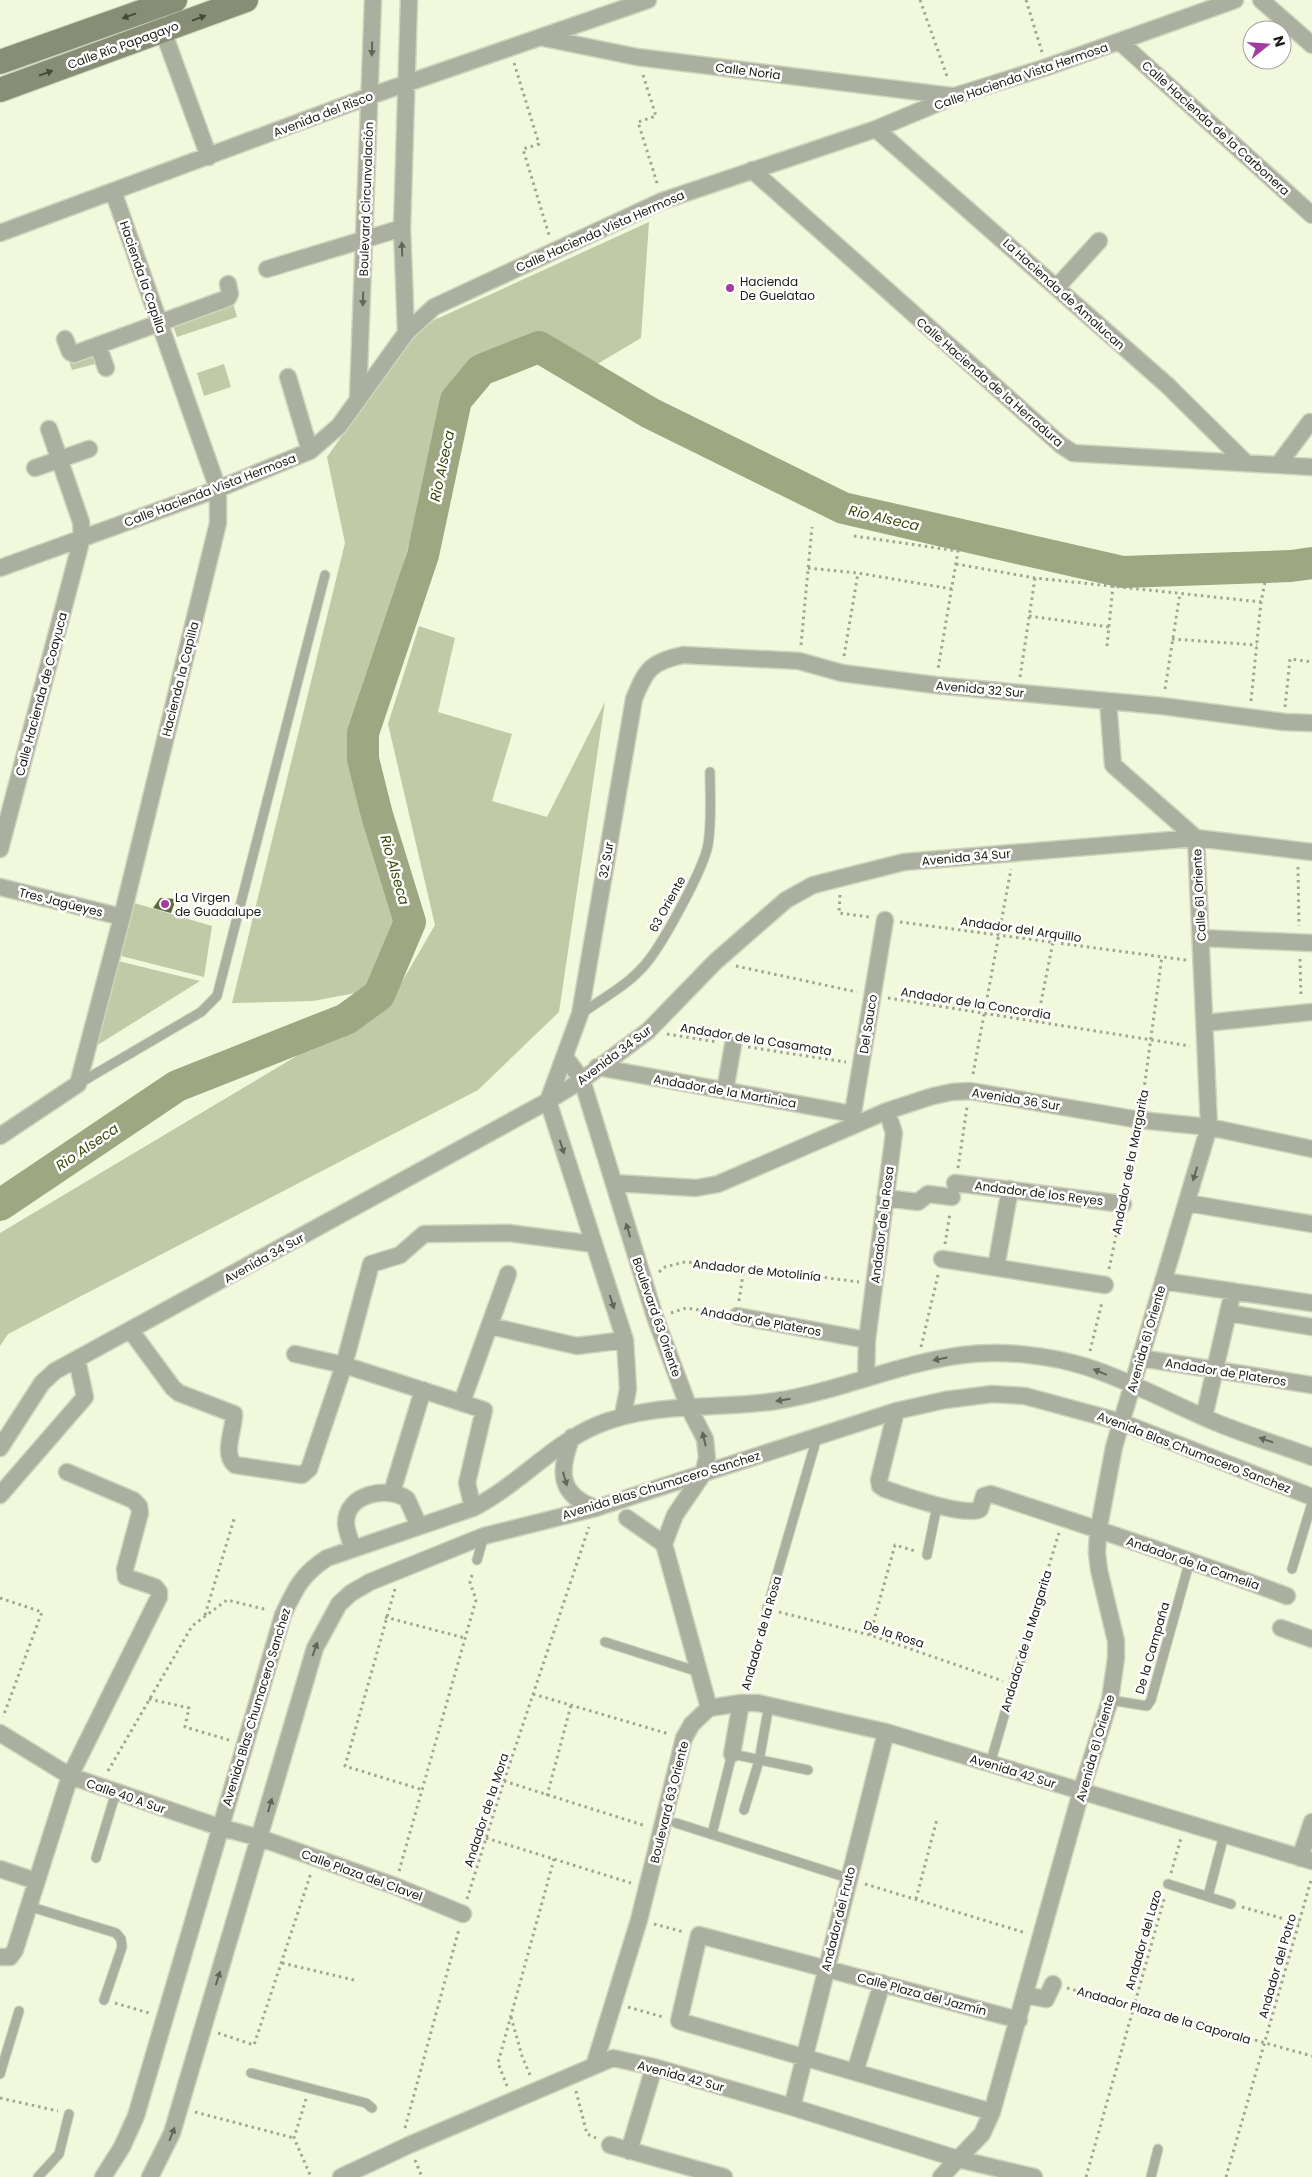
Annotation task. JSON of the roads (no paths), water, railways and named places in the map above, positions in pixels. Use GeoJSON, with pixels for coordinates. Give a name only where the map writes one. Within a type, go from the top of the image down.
{"type":"FeatureCollection","features":[{"type":"Feature","properties":{"kind":"main road","name":"Calle Río Papagayo"},"geometry":{"type":"LineString","coordinates":[[0,62],[175,0]]}},
{"type":"Feature","properties":{"kind":"main road","name":"Calle Río Papagayo"},"geometry":{"type":"LineString","coordinates":[[0,90],[246,0]]}},
{"type":"Feature","properties":{"kind":"street","name":"Boulevard Circunvalación"},"geometry":{"type":"LineString","coordinates":[[358,397],[373,0]]}},
{"type":"Feature","properties":{"kind":"street"},"geometry":{"type":"LineString","coordinates":[[406,332],[402,228],[409,0]]}},
{"type":"Feature","properties":{"kind":"street","name":"Avenida del Risco"},"geometry":{"type":"LineString","coordinates":[[0,233],[209,158],[370,96],[648,0]]}},
{"type":"Feature","properties":{"kind":"street","name":"Calle Hacienda Vista Hermosa"},"geometry":{"type":"LineString","coordinates":[[0,568],[218,489],[310,451],[338,426],[406,332],[434,308],[662,201],[876,129],[955,96],[1120,42],[1235,0]]}},
{"type":"Feature","properties":{"kind":"street"},"geometry":{"type":"LineString","coordinates":[[1261,0],[1312,45]]}},
{"type":"Feature","properties":{"kind":"street"},"geometry":{"type":"LineString","coordinates":[[164,31],[209,158]]}},
{"type":"Feature","properties":{"kind":"street","name":"Calle Noria"},"geometry":{"type":"LineString","coordinates":[[542,37],[637,57],[955,96]]}},
{"type":"Feature","properties":{"kind":"street","name":"Calle Hacienda de la Carbonera"},"geometry":{"type":"LineString","coordinates":[[1120,42],[1312,215]]}},
{"type":"Feature","properties":{"kind":"street","name":"La Hacienda de Amalucan"},"geometry":{"type":"LineString","coordinates":[[876,129],[1167,386],[1246,463]]}},
{"type":"Feature","properties":{"kind":"street","name":"Calle Hacienda de la Herradura"},"geometry":{"type":"LineString","coordinates":[[752,170],[1061,445],[1073,453],[1312,467]]}},
{"type":"Feature","properties":{"kind":"street","name":"Hacienda la Capilla"},"geometry":{"type":"LineString","coordinates":[[78,1084],[122,918],[218,523],[218,489],[113,191]]}},
{"type":"Feature","properties":{"kind":"street"},"geometry":{"type":"LineString","coordinates":[[268,269],[365,237],[402,228]]}},
{"type":"Feature","properties":{"kind":"street"},"geometry":{"type":"LineString","coordinates":[[1057,287],[1099,241]]}},
{"type":"Feature","properties":{"kind":"street"},"geometry":{"type":"LineString","coordinates":[[65,339],[72,354],[158,323],[229,290]]}},
{"type":"Feature","properties":{"kind":"street"},"geometry":{"type":"LineString","coordinates":[[98,345],[106,368]]}},
{"type":"Feature","properties":{"kind":"street"},"geometry":{"type":"LineString","coordinates":[[288,377],[310,451]]}},
{"type":"Feature","properties":{"kind":"street"},"geometry":{"type":"LineString","coordinates":[[1278,465],[1310,422]]}},
{"type":"Feature","properties":{"kind":"street"},"geometry":{"type":"LineString","coordinates":[[49,429],[81,522],[82,538]]}},
{"type":"Feature","properties":{"kind":"street"},"geometry":{"type":"LineString","coordinates":[[36,468],[89,449]]}},
{"type":"Feature","properties":{"kind":"street","name":"Calle Hacienda de Coayuca"},"geometry":{"type":"LineString","coordinates":[[0,849],[82,538]]}},
{"type":"Feature","properties":{"kind":"street","name":"Avenida 32 Sur"},"geometry":{"type":"LineString","coordinates":[[651,666],[665,659],[683,655],[799,661],[842,673],[935,685],[1162,706],[1284,722],[1312,723]]}},
{"type":"Feature","properties":{"kind":"street","name":"32 Sur"},"geometry":{"type":"LineString","coordinates":[[548,1101],[580,1014],[634,698],[651,666]]}},
{"type":"Feature","properties":{"kind":"street","name":"Calle 61 Oriente"},"geometry":{"type":"LineString","coordinates":[[1108,701],[1113,764],[1196,838],[1209,1127]]}},
{"type":"Feature","properties":{"kind":"street","name":"Avenida 34 Sur"},"geometry":{"type":"LineString","coordinates":[[0,1448],[42,1383],[55,1372],[548,1101],[582,1080],[597,1067],[648,1032],[715,962],[786,900],[813,885],[841,876],[904,862],[1196,838],[1305,851]]}},
{"type":"Feature","properties":{"kind":"street","name":"Tres Jagüeyes"},"geometry":{"type":"LineString","coordinates":[[0,887],[122,918]]}},
{"type":"Feature","properties":{"kind":"street","name":"Del Sauco"},"geometry":{"type":"LineString","coordinates":[[852,1121],[885,920]]}},
{"type":"Feature","properties":{"kind":"street"},"geometry":{"type":"LineString","coordinates":[[1201,938],[1304,938]]}},
{"type":"Feature","properties":{"kind":"street"},"geometry":{"type":"LineString","coordinates":[[1204,1023],[1307,1013]]}},
{"type":"Feature","properties":{"kind":"street"},"geometry":{"type":"LineString","coordinates":[[725,1091],[733,1045]]}},
{"type":"Feature","properties":{"kind":"street"},"geometry":{"type":"LineString","coordinates":[[565,1057],[582,1080]]}},
{"type":"Feature","properties":{"kind":"street","name":"Andador de la Martinica"},"geometry":{"type":"LineString","coordinates":[[597,1067],[725,1091],[852,1121]]}},
{"type":"Feature","properties":{"kind":"street","name":"Boulevard 63 Oriente"},"geometry":{"type":"LineString","coordinates":[[582,1080],[655,1317],[689,1408],[705,1439],[707,1458],[704,1474]]}},
{"type":"Feature","properties":{"kind":"street"},"geometry":{"type":"LineString","coordinates":[[0,1136],[78,1084]]}},
{"type":"Feature","properties":{"kind":"street","name":"Avenida 36 Sur"},"geometry":{"type":"LineString","coordinates":[[614,1183],[696,1188],[718,1184],[852,1121],[933,1096],[970,1091],[1140,1120],[1209,1127],[1312,1148]]}},
{"type":"Feature","properties":{"kind":"street"},"geometry":{"type":"LineString","coordinates":[[548,1101],[625,1340],[628,1389],[623,1415]]}},
{"type":"Feature","properties":{"kind":"street","name":"Andador de la Rosa"},"geometry":{"type":"LineString","coordinates":[[866,1377],[867,1340],[894,1133],[888,1111]]}},
{"type":"Feature","properties":{"kind":"street","name":"Avenida 61 Oriente"},"geometry":{"type":"LineString","coordinates":[[941,2177],[982,2134],[992,2112],[1081,1792],[1110,1700],[1116,1658],[1116,1641],[1099,1570],[1097,1553],[1098,1532],[1114,1447],[1209,1127]]}},
{"type":"Feature","properties":{"kind":"street"},"geometry":{"type":"LineString","coordinates":[[996,1268],[1010,1189]]}},
{"type":"Feature","properties":{"kind":"street","name":"Andador de los Reyes"},"geometry":{"type":"LineString","coordinates":[[885,1198],[918,1202],[928,1194],[954,1190],[1010,1189],[1122,1204]]}},
{"type":"Feature","properties":{"kind":"street"},"geometry":{"type":"LineString","coordinates":[[1187,1202],[1312,1224]]}},
{"type":"Feature","properties":{"kind":"street"},"geometry":{"type":"LineString","coordinates":[[131,1331],[173,1388],[179,1393],[234,1414],[229,1454],[231,1461],[235,1465],[295,1476],[302,1475],[308,1470],[344,1364],[371,1264],[400,1255],[424,1234],[508,1233],[594,1244]]}},
{"type":"Feature","properties":{"kind":"street"},"geometry":{"type":"LineString","coordinates":[[942,1259],[1105,1285]]}},
{"type":"Feature","properties":{"kind":"street"},"geometry":{"type":"LineString","coordinates":[[462,1402],[508,1274]]}},
{"type":"Feature","properties":{"kind":"street"},"geometry":{"type":"LineString","coordinates":[[1163,1281],[1312,1303]]}},
{"type":"Feature","properties":{"kind":"street"},"geometry":{"type":"LineString","coordinates":[[1204,1417],[1233,1291]]}},
{"type":"Feature","properties":{"kind":"street"},"geometry":{"type":"LineString","coordinates":[[1228,1313],[1312,1327]]}},
{"type":"Feature","properties":{"kind":"street","name":"Andador de Plateros"},"geometry":{"type":"LineString","coordinates":[[737,1316],[867,1340]]}},
{"type":"Feature","properties":{"kind":"street"},"geometry":{"type":"LineString","coordinates":[[490,1326],[577,1346],[625,1340]]}},
{"type":"Feature","properties":{"kind":"street","name":"Avenida Blas Chumacero Sanchez"},"geometry":{"type":"LineString","coordinates":[[103,2177],[122,2147],[136,2116],[282,1615],[300,1581],[312,1568],[327,1558],[473,1508],[495,1497],[572,1437],[623,1415],[773,1402],[802,1397],[866,1377],[917,1364],[964,1355],[1005,1353],[1087,1367],[1204,1417],[1312,1456]]}},
{"type":"Feature","properties":{"kind":"street"},"geometry":{"type":"LineString","coordinates":[[295,1354],[344,1364],[484,1410],[466,1483],[473,1508]]}},
{"type":"Feature","properties":{"kind":"street","name":"Andador de Plateros"},"geometry":{"type":"LineString","coordinates":[[1140,1358],[1312,1385]]}},
{"type":"Feature","properties":{"kind":"street"},"geometry":{"type":"LineString","coordinates":[[0,1495],[85,1397],[77,1360]]}},
{"type":"Feature","properties":{"kind":"street"},"geometry":{"type":"LineString","coordinates":[[392,1492],[423,1390]]}},
{"type":"Feature","properties":{"kind":"street","name":"Avenida Blas Chumacero Sanchez"},"geometry":{"type":"LineString","coordinates":[[150,2177],[172,2133],[180,2108],[315,1648],[330,1617],[339,1604],[351,1593],[484,1536],[596,1508],[704,1474],[818,1434],[896,1411],[945,1400],[1000,1394],[1025,1396],[1052,1402],[1121,1422],[1312,1497]]}},
{"type":"Feature","properties":{"kind":"street"},"geometry":{"type":"LineString","coordinates":[[896,1411],[879,1480],[880,1486],[937,1506],[977,1512],[984,1496],[991,1494],[1098,1532]]}},
{"type":"Feature","properties":{"kind":"street"},"geometry":{"type":"LineString","coordinates":[[572,1437],[563,1461],[564,1481],[576,1499],[596,1508]]}},
{"type":"Feature","properties":{"kind":"street"},"geometry":{"type":"LineString","coordinates":[[0,1957],[10,1957],[15,1950],[70,1776],[159,1597],[159,1592],[154,1587],[126,1577],[125,1569],[140,1514],[139,1506],[133,1500],[66,1472]]}},
{"type":"Feature","properties":{"kind":"street"},"geometry":{"type":"LineString","coordinates":[[704,1474],[675,1515],[664,1544],[709,1708]]}},
{"type":"Feature","properties":{"kind":"street"},"geometry":{"type":"LineString","coordinates":[[353,1549],[346,1523],[351,1510],[362,1498],[371,1494],[392,1492],[407,1499],[419,1526]]}},
{"type":"Feature","properties":{"kind":"street"},"geometry":{"type":"LineString","coordinates":[[627,1518],[664,1544]]}},
{"type":"Feature","properties":{"kind":"street","name":"Andador de la Camelia"},"geometry":{"type":"LineString","coordinates":[[1098,1532],[1190,1560],[1287,1596]]}},
{"type":"Feature","properties":{"kind":"street"},"geometry":{"type":"LineString","coordinates":[[1281,1628],[1312,1639]]}},
{"type":"Feature","properties":{"kind":"street","name":"Andador de la Rosa"},"geometry":{"type":"LineString","coordinates":[[732,1754],[741,1703]]}},
{"type":"Feature","properties":{"kind":"street","name":"Avenida 42 Sur"},"geometry":{"type":"LineString","coordinates":[[709,1708],[741,1703],[769,1705],[886,1732],[1306,1860]]}},
{"type":"Feature","properties":{"kind":"street","name":"Boulevard 63 Oriente"},"geometry":{"type":"LineString","coordinates":[[594,2066],[647,1888],[684,1738],[692,1724],[709,1708]]}},
{"type":"Feature","properties":{"kind":"street","name":"Andador del Fruto"},"geometry":{"type":"LineString","coordinates":[[792,2106],[825,1968],[886,1732]]}},
{"type":"Feature","properties":{"kind":"street","name":"Calle 40 A Sur"},"geometry":{"type":"LineString","coordinates":[[0,1733],[70,1776],[219,1827],[260,1838]]}},
{"type":"Feature","properties":{"kind":"street"},"geometry":{"type":"LineString","coordinates":[[1306,1860],[1312,1822]]}},
{"type":"Feature","properties":{"kind":"street","name":"Calle Plaza del Clavel"},"geometry":{"type":"LineString","coordinates":[[260,1838],[395,1886],[463,1914]]}},
{"type":"Feature","properties":{"kind":"street"},"geometry":{"type":"LineString","coordinates":[[0,1869],[36,1882]]}},
{"type":"Feature","properties":{"kind":"street","name":"Calle Plaza del Jazmín"},"geometry":{"type":"LineString","coordinates":[[803,2057],[679,2021],[699,1935],[1019,2020]]}},
{"type":"Feature","properties":{"kind":"street"},"geometry":{"type":"LineString","coordinates":[[855,2072],[882,1984]]}},
{"type":"Feature","properties":{"kind":"street"},"geometry":{"type":"LineString","coordinates":[[1025,1995],[1046,1999],[1053,1984]]}},
{"type":"Feature","properties":{"kind":"street"},"geometry":{"type":"LineString","coordinates":[[803,2057],[992,2112]]}},
{"type":"Feature","properties":{"kind":"street","name":"Avenida 42 Sur"},"geometry":{"type":"LineString","coordinates":[[341,2177],[513,2100],[613,2058],[654,2067],[792,2106],[958,2159],[1034,2177]]}},
{"type":"Feature","properties":{"kind":"street"},"geometry":{"type":"LineString","coordinates":[[629,2151],[654,2067]]}},
{"type":"Feature","properties":{"kind":"street"},"geometry":{"type":"LineString","coordinates":[[610,2145],[724,2177]]}},
{"type":"Feature","properties":{"kind":"lane"},"geometry":{"type":"LineString","coordinates":[[78,1084],[201,1012],[217,996],[325,575]]}},
{"type":"Feature","properties":{"kind":"lane","name":"63 Oriente"},"geometry":{"type":"LineString","coordinates":[[580,1014],[629,980],[653,955],[699,871],[708,846],[710,832],[710,772]]}},
{"type":"Feature","properties":{"kind":"lane","name":"Andador de la Rosa"},"geometry":{"type":"LineString","coordinates":[[767,1609],[818,1434]]}},
{"type":"Feature","properties":{"kind":"lane"},"geometry":{"type":"LineString","coordinates":[[1292,1568],[1312,1503]]}},
{"type":"Feature","properties":{"kind":"lane"},"geometry":{"type":"LineString","coordinates":[[927,1555],[937,1506]]}},
{"type":"Feature","properties":{"kind":"lane"},"geometry":{"type":"LineString","coordinates":[[477,1560],[484,1536]]}},
{"type":"Feature","properties":{"kind":"lane","name":"De la Campaña"},"geometry":{"type":"LineString","coordinates":[[1110,1700],[1146,1706],[1151,1700],[1190,1560]]}},
{"type":"Feature","properties":{"kind":"lane"},"geometry":{"type":"LineString","coordinates":[[605,1642],[700,1672]]}},
{"type":"Feature","properties":{"kind":"lane","name":"Andador de la Margarita"},"geometry":{"type":"LineString","coordinates":[[990,1764],[1021,1658]]}},
{"type":"Feature","properties":{"kind":"lane"},"geometry":{"type":"LineString","coordinates":[[744,1810],[759,1761],[769,1705]]}},
{"type":"Feature","properties":{"kind":"lane"},"geometry":{"type":"LineString","coordinates":[[732,1754],[808,1770]]}},
{"type":"Feature","properties":{"kind":"lane","name":"Andador de la Rosa"},"geometry":{"type":"LineString","coordinates":[[712,1834],[732,1754]]}},
{"type":"Feature","properties":{"kind":"lane"},"geometry":{"type":"LineString","coordinates":[[96,1858],[116,1792]]}},
{"type":"Feature","properties":{"kind":"lane"},"geometry":{"type":"LineString","coordinates":[[676,1823],[848,1878]]}},
{"type":"Feature","properties":{"kind":"lane"},"geometry":{"type":"LineString","coordinates":[[1208,1896],[1224,1835]]}},
{"type":"Feature","properties":{"kind":"lane"},"geometry":{"type":"LineString","coordinates":[[1168,1884],[1232,1904]]}},
{"type":"Feature","properties":{"kind":"lane"},"geometry":{"type":"LineString","coordinates":[[28,1906],[116,1933],[122,1940],[122,1947],[104,2000]]}},
{"type":"Feature","properties":{"kind":"lane"},"geometry":{"type":"LineString","coordinates":[[0,2074],[19,2011]]}},
{"type":"Feature","properties":{"kind":"lane"},"geometry":{"type":"LineString","coordinates":[[0,2037],[10,2040]]}},
{"type":"Feature","properties":{"kind":"lane"},"geometry":{"type":"LineString","coordinates":[[251,2073],[366,2103],[372,2108]]}},
{"type":"Feature","properties":{"kind":"lane"},"geometry":{"type":"LineString","coordinates":[[38,2177],[59,2154],[69,2114]]}},
{"type":"Feature","properties":{"kind":"lane"},"geometry":{"type":"LineString","coordinates":[[1152,2177],[1158,2149]]}},
{"type":"Feature","properties":{"kind":"waterway","name":"Rio Alseca"},"geometry":{"type":"LineString","coordinates":[[0,1205],[177,1086],[346,1019],[379,995],[410,922],[377,815],[363,759],[363,733],[423,555],[456,400],[481,370],[539,347],[650,413],[843,508],[1123,572],[1291,566],[1312,563]]}},
{"type":"Feature","properties":{"kind":"place","name":"Hacienda De Guelatao"},"geometry":{"type":"Point","coordinates":[730,288]}},
{"type":"Feature","properties":{"kind":"place","name":"La Virgen de Guadalupe"},"geometry":{"type":"Point","coordinates":[165,904]}}]}
